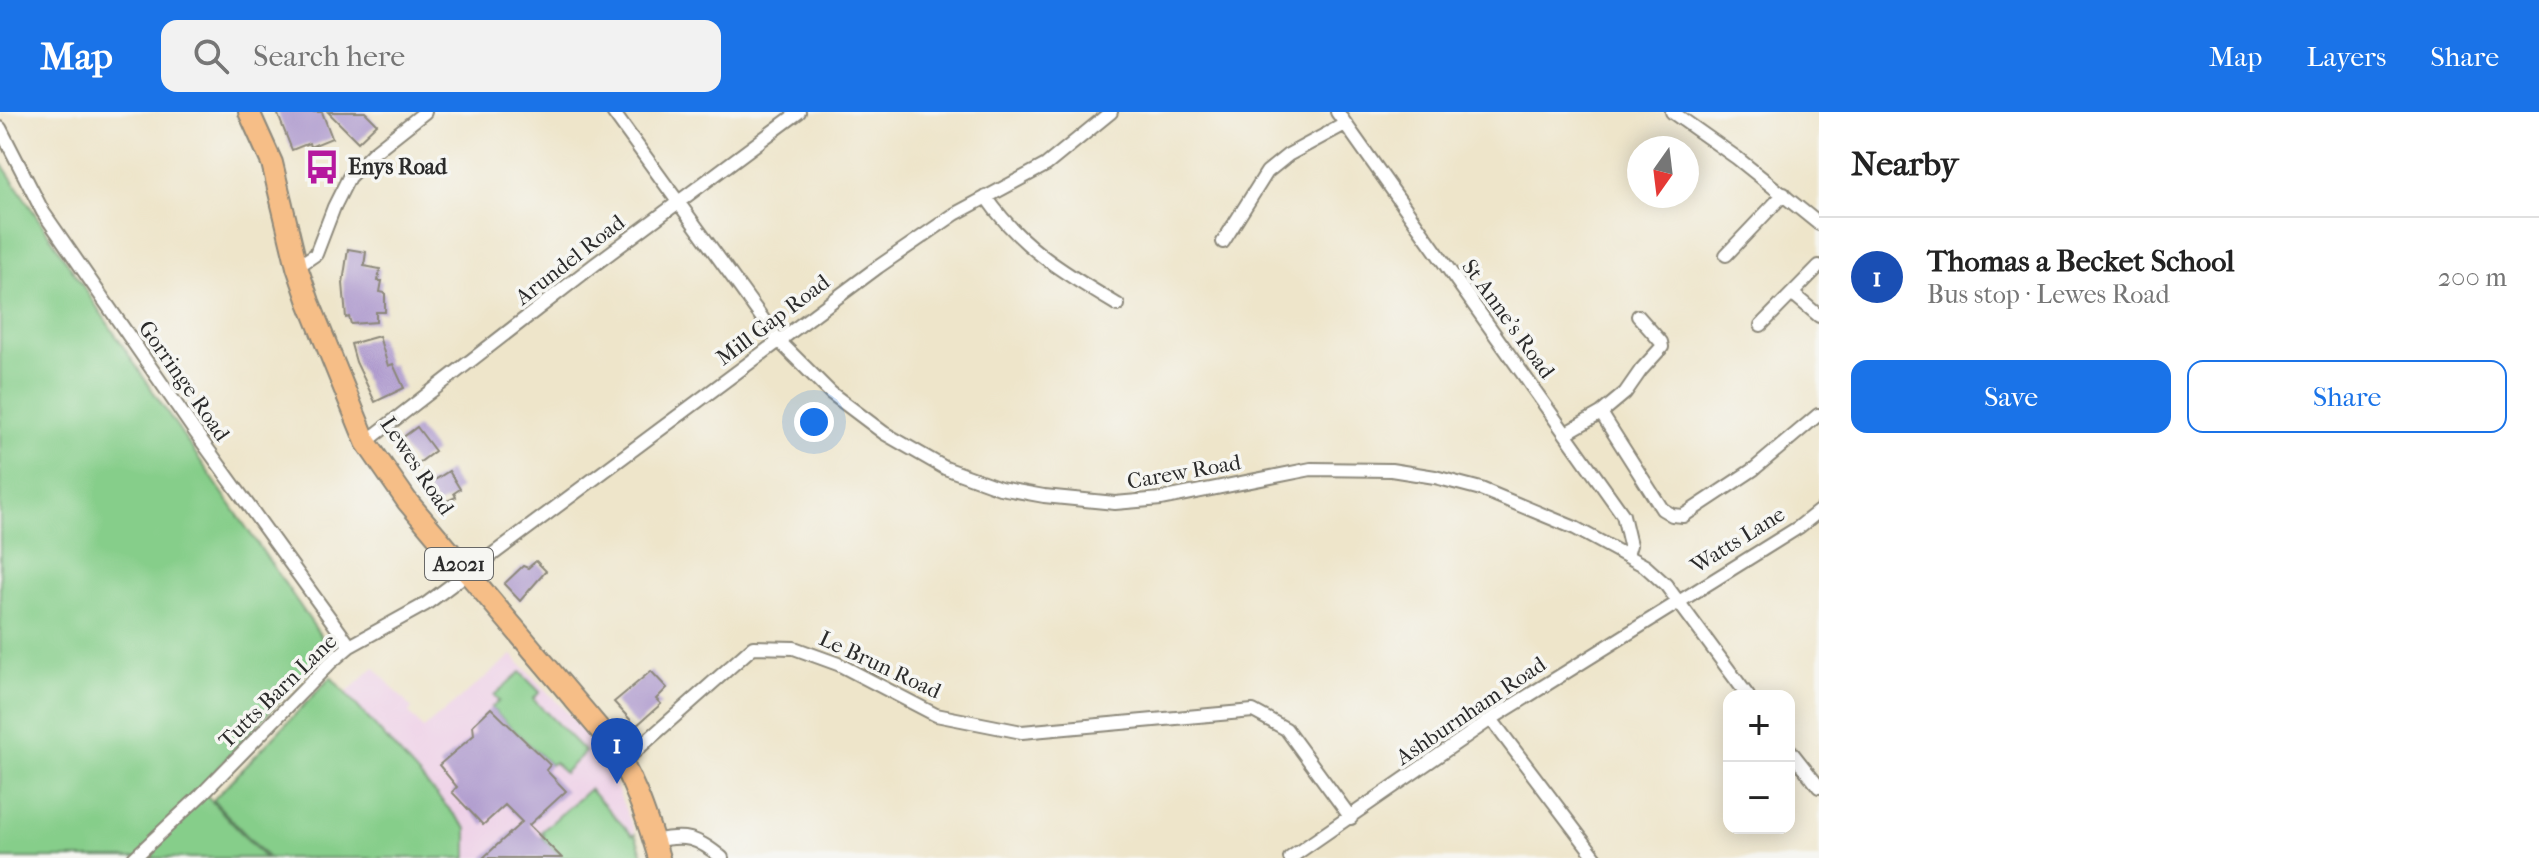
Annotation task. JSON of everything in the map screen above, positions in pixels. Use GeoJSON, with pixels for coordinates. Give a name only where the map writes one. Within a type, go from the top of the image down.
{"type":"FeatureCollection","features":[{"type":"Feature","properties":{"kind":"main road","name":"Lewes Road"},"geometry":{"type":"LineString","coordinates":[[249,112],[272,163],[297,267],[309,302],[366,442],[407,501],[607,738],[623,762],[641,800],[656,849]]}},
{"type":"Feature","properties":{"kind":"street"},"geometry":{"type":"LineString","coordinates":[[297,267],[316,254],[349,177],[373,153],[425,112]]}},
{"type":"Feature","properties":{"kind":"street","name":"Carew Road"},"geometry":{"type":"LineString","coordinates":[[613,112],[778,340],[831,393],[884,433],[945,468],[1000,488],[1115,503],[1161,499],[1311,469],[1391,470],[1481,489],[1527,506],[1627,555],[1657,575],[1744,690]]}},
{"type":"Feature","properties":{"kind":"street","name":"Arundel Road"},"geometry":{"type":"LineString","coordinates":[[366,442],[799,112]]}},
{"type":"Feature","properties":{"kind":"street","name":"Mill Gap Road"},"geometry":{"type":"LineString","coordinates":[[467,574],[878,267],[955,214],[1046,165],[1111,112]]}},
{"type":"Feature","properties":{"kind":"street","name":"St Anne's Road"},"geometry":{"type":"LineString","coordinates":[[1337,112],[1623,515],[1630,545],[1627,555]]}},
{"type":"Feature","properties":{"kind":"street"},"geometry":{"type":"LineString","coordinates":[[1672,112],[1784,194],[1819,224]]}},
{"type":"Feature","properties":{"kind":"street"},"geometry":{"type":"LineString","coordinates":[[1223,242],[1267,172],[1288,155],[1345,124]]}},
{"type":"Feature","properties":{"kind":"street","name":"Gorringe Road"},"geometry":{"type":"LineString","coordinates":[[0,128],[43,212],[196,433],[350,646]]}},
{"type":"Feature","properties":{"kind":"street"},"geometry":{"type":"LineString","coordinates":[[1726,255],[1784,194]]}},
{"type":"Feature","properties":{"kind":"street"},"geometry":{"type":"LineString","coordinates":[[986,197],[1002,220],[1033,251],[1118,305]]}},
{"type":"Feature","properties":{"kind":"street"},"geometry":{"type":"LineString","coordinates":[[1761,325],[1819,266]]}},
{"type":"Feature","properties":{"kind":"street"},"geometry":{"type":"LineString","coordinates":[[1793,294],[1819,316]]}},
{"type":"Feature","properties":{"kind":"street"},"geometry":{"type":"LineString","coordinates":[[1566,433],[1601,413],[1625,393],[1662,347],[1638,316]]}},
{"type":"Feature","properties":{"kind":"street"},"geometry":{"type":"LineString","coordinates":[[1601,413],[1662,509],[1672,515],[1683,516],[1754,469],[1818,415]]}},
{"type":"Feature","properties":{"kind":"street","name":"Watts Lane"},"geometry":{"type":"LineString","coordinates":[[1677,601],[1799,527],[1819,511]]}},
{"type":"Feature","properties":{"kind":"street","name":"Tutts Barn Lane"},"geometry":{"type":"LineString","coordinates":[[134,858],[201,795],[330,663],[350,646],[426,604],[467,574]]}},
{"type":"Feature","properties":{"kind":"street","name":"Ashburnham Road"},"geometry":{"type":"LineString","coordinates":[[1290,858],[1491,719],[1677,601]]}},
{"type":"Feature","properties":{"kind":"street","name":"Le Brun Road"},"geometry":{"type":"LineString","coordinates":[[623,762],[753,647],[794,648],[838,664],[936,715],[1022,732],[1253,711],[1286,729],[1351,818]]}},
{"type":"Feature","properties":{"kind":"street"},"geometry":{"type":"LineString","coordinates":[[1491,719],[1596,858]]}},
{"type":"Feature","properties":{"kind":"street"},"geometry":{"type":"LineString","coordinates":[[1795,757],[1819,787]]}},
{"type":"Feature","properties":{"kind":"street"},"geometry":{"type":"LineString","coordinates":[[656,849],[686,836],[709,847],[722,858]]}},
{"type":"Feature","properties":{"kind":"shaded area"},"geometry":{"type":"Polygon","coordinates":[[[512,655],[580,726],[609,769],[645,858],[265,858],[217,808],[213,800],[331,677],[346,693],[374,667],[412,709],[409,713],[423,729],[512,655]]]}},
{"type":"Feature","properties":{"kind":"green space"},"geometry":{"type":"Polygon","coordinates":[[[0,161],[329,648],[199,788],[265,858],[0,858],[0,161]]]}},
{"type":"Feature","properties":{"kind":"green space"},"geometry":{"type":"Polygon","coordinates":[[[520,672],[540,692],[533,699],[585,752],[564,773],[554,762],[550,765],[491,708],[499,701],[494,695],[520,672]]]}},
{"type":"Feature","properties":{"kind":"green space"},"geometry":{"type":"Polygon","coordinates":[[[331,677],[467,829],[467,858],[268,858],[213,800],[331,677]]]}},
{"type":"Feature","properties":{"kind":"green space"},"geometry":{"type":"Polygon","coordinates":[[[589,789],[633,836],[635,834],[644,858],[562,858],[542,838],[544,835],[541,832],[589,789]]]}},
{"type":"Feature","properties":{"kind":"building"},"geometry":{"type":"Polygon","coordinates":[[[277,112],[322,112],[332,138],[292,150],[277,112]]]}},
{"type":"Feature","properties":{"kind":"building"},"geometry":{"type":"Polygon","coordinates":[[[328,112],[365,112],[377,124],[358,142],[328,112]]]}},
{"type":"Feature","properties":{"kind":"building"},"geometry":{"type":"Polygon","coordinates":[[[348,249],[366,252],[364,266],[380,269],[378,281],[382,281],[380,292],[385,293],[385,312],[376,312],[376,322],[351,324],[349,317],[346,318],[343,283],[348,249]]]}},
{"type":"Feature","properties":{"kind":"building"},"geometry":{"type":"Polygon","coordinates":[[[379,336],[388,366],[393,364],[404,388],[375,402],[351,344],[379,336]]]}},
{"type":"Feature","properties":{"kind":"building"},"geometry":{"type":"Polygon","coordinates":[[[417,427],[435,451],[416,465],[398,441],[417,427]]]}},
{"type":"Feature","properties":{"kind":"building"},"geometry":{"type":"Polygon","coordinates":[[[449,471],[460,489],[454,493],[456,497],[438,505],[424,487],[449,471]]]}},
{"type":"Feature","properties":{"kind":"building"},"geometry":{"type":"Polygon","coordinates":[[[536,561],[546,571],[520,601],[504,584],[523,566],[528,568],[536,561]]]}},
{"type":"Feature","properties":{"kind":"building"},"geometry":{"type":"Polygon","coordinates":[[[651,671],[667,688],[656,699],[661,704],[636,726],[614,702],[651,671]]]}},
{"type":"Feature","properties":{"kind":"building"},"geometry":{"type":"Polygon","coordinates":[[[491,708],[550,765],[546,770],[566,791],[529,825],[562,858],[483,858],[522,822],[505,805],[483,825],[452,792],[457,787],[439,765],[474,735],[473,725],[491,708]]]}},
{"type":"Feature","properties":{"kind":"place","name":"Enys Road"},"geometry":{"type":"Point","coordinates":[322,167]}},
{"type":"Feature","properties":{"kind":"place","name":"Thomas a Becket School"},"geometry":{"type":"Point","coordinates":[617,784]}}]}
